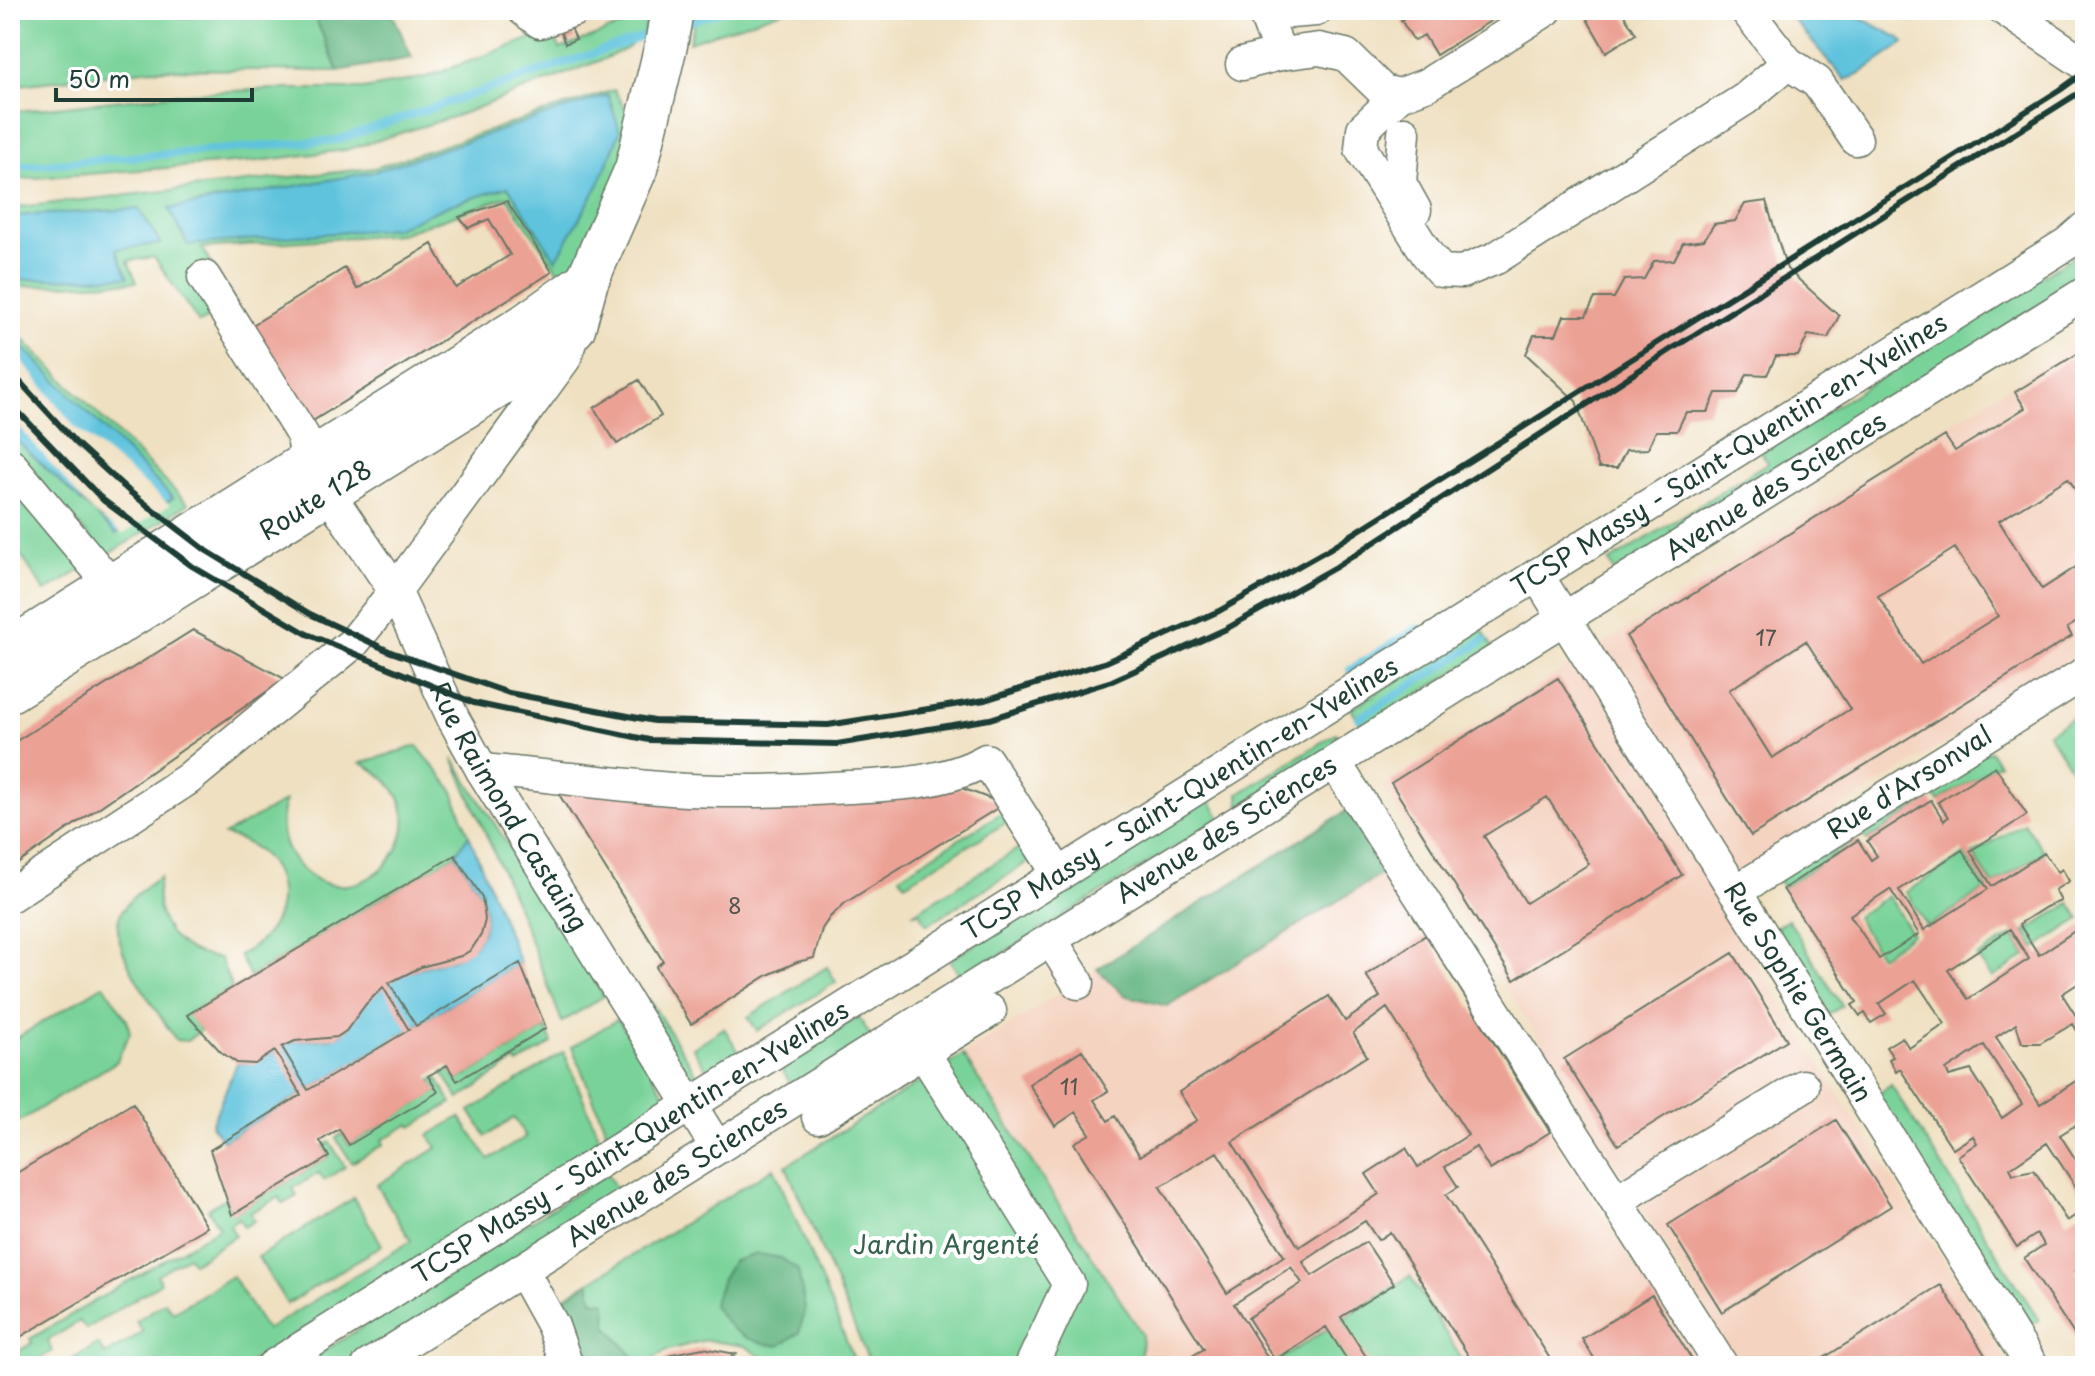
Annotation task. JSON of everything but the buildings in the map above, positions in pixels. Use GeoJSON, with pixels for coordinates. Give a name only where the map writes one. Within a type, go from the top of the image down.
{"type":"FeatureCollection","features":[{"type":"Feature","properties":{"kind":"main road"},"geometry":{"type":"LineString","coordinates":[[574,328],[587,281],[636,169],[672,10]]}},
{"type":"Feature","properties":{"kind":"main road","name":"Route 128"},"geometry":{"type":"LineString","coordinates":[[10,691],[317,478],[587,281]]}},
{"type":"Feature","properties":{"kind":"main road","name":"Route 128"},"geometry":{"type":"LineString","coordinates":[[10,650],[112,586],[542,357],[574,328]]}},
{"type":"Feature","properties":{"kind":"street"},"geometry":{"type":"LineString","coordinates":[[524,10],[540,22],[574,10]]}},
{"type":"Feature","properties":{"kind":"street"},"geometry":{"type":"LineString","coordinates":[[1280,54],[1268,12],[1316,10]]}},
{"type":"Feature","properties":{"kind":"street"},"geometry":{"type":"LineString","coordinates":[[1546,10],[1428,84],[1399,95],[1363,129],[1361,149],[1441,271],[1462,272],[1496,258],[1745,99],[1788,63]]}},
{"type":"Feature","properties":{"kind":"street"},"geometry":{"type":"LineString","coordinates":[[1746,10],[1788,63],[1817,82],[1856,139]]}},
{"type":"Feature","properties":{"kind":"street"},"geometry":{"type":"LineString","coordinates":[[2005,10],[2085,64]]}},
{"type":"Feature","properties":{"kind":"street"},"geometry":{"type":"LineString","coordinates":[[1242,64],[1280,54],[1319,49],[1346,55],[1383,91],[1399,95]]}},
{"type":"Feature","properties":{"kind":"street"},"geometry":{"type":"LineString","coordinates":[[1404,133],[1400,183],[1416,213],[1413,232]]}},
{"type":"Feature","properties":{"kind":"street","name":"TCSP Massy - Saint-Quentin-en-Yvelines"},"geometry":{"type":"LineString","coordinates":[[273,1366],[2068,243],[2085,228]]}},
{"type":"Feature","properties":{"kind":"street","name":"Rue Raimond Castaing"},"geometry":{"type":"LineString","coordinates":[[204,277],[303,436],[317,478],[395,591],[453,718],[482,770],[717,1148]]}},
{"type":"Feature","properties":{"kind":"street","name":"Avenue des Sciences"},"geometry":{"type":"LineString","coordinates":[[368,1366],[2085,293]]}},
{"type":"Feature","properties":{"kind":"street"},"geometry":{"type":"LineString","coordinates":[[10,896],[188,779],[353,643],[395,591],[565,358],[574,328]]}},
{"type":"Feature","properties":{"kind":"street"},"geometry":{"type":"LineString","coordinates":[[1680,571],[1999,365]]}},
{"type":"Feature","properties":{"kind":"street"},"geometry":{"type":"LineString","coordinates":[[10,464],[112,586]]}},
{"type":"Feature","properties":{"kind":"street","name":"Rue Sophie Germain"},"geometry":{"type":"LineString","coordinates":[[1537,575],[2032,1366]]}},
{"type":"Feature","properties":{"kind":"street","name":"Rue d'Arsonval"},"geometry":{"type":"LineString","coordinates":[[1735,892],[2085,673]]}},
{"type":"Feature","properties":{"kind":"street"},"geometry":{"type":"LineString","coordinates":[[482,770],[670,789],[752,791],[872,786],[930,779],[967,771],[986,760],[1059,875]]}},
{"type":"Feature","properties":{"kind":"street"},"geometry":{"type":"LineString","coordinates":[[1335,763],[1722,1366]]}},
{"type":"Feature","properties":{"kind":"street"},"geometry":{"type":"LineString","coordinates":[[1051,940],[1078,983]]}},
{"type":"Feature","properties":{"kind":"street"},"geometry":{"type":"LineString","coordinates":[[818,1117],[930,1042],[990,1011]]}},
{"type":"Feature","properties":{"kind":"street"},"geometry":{"type":"LineString","coordinates":[[930,1042],[1069,1284],[1031,1366]]}},
{"type":"Feature","properties":{"kind":"street"},"geometry":{"type":"LineString","coordinates":[[1616,1201],[1803,1086]]}},
{"type":"Feature","properties":{"kind":"street"},"geometry":{"type":"LineString","coordinates":[[522,1270],[553,1326],[567,1366]]}},
{"type":"Feature","properties":{"kind":"shaded area"},"geometry":{"type":"Polygon","coordinates":[[[2085,338],[2085,655],[1710,890],[2010,1366],[1739,1366],[1382,785],[2085,338]]]}},
{"type":"Feature","properties":{"kind":"shaded area"},"geometry":{"type":"Polygon","coordinates":[[[1342,813],[1701,1366],[1140,1366],[1142,1334],[963,1055],[1342,813]]]}},
{"type":"Feature","properties":{"kind":"green space"},"geometry":{"type":"Polygon","coordinates":[[[10,10],[312,10],[338,71],[153,69],[10,86],[10,10]]]}},
{"type":"Feature","properties":{"kind":"green space"},"geometry":{"type":"Polygon","coordinates":[[[312,10],[391,10],[412,58],[338,71],[312,10]]]}},
{"type":"Feature","properties":{"kind":"green space"},"geometry":{"type":"Polygon","coordinates":[[[698,10],[786,10],[689,42],[698,10]]]}},
{"type":"Feature","properties":{"kind":"green space"},"geometry":{"type":"Polygon","coordinates":[[[647,16],[645,31],[628,48],[604,59],[459,115],[346,150],[258,161],[10,180],[10,112],[187,93],[364,89],[427,77],[553,30],[560,49],[647,16]]]}},
{"type":"Feature","properties":{"kind":"green space"},"geometry":{"type":"Polygon","coordinates":[[[614,90],[639,129],[590,243],[562,277],[507,197],[400,234],[202,248],[236,303],[199,323],[154,257],[128,261],[137,282],[10,287],[10,208],[374,168],[614,90]]]}},
{"type":"Feature","properties":{"kind":"green space"},"geometry":{"type":"Polygon","coordinates":[[[2085,249],[2085,278],[1615,572],[1609,562],[1767,463],[1761,453],[2085,249]]]}},
{"type":"Feature","properties":{"kind":"green space"},"geometry":{"type":"Polygon","coordinates":[[[10,326],[188,504],[106,556],[10,447],[10,326]]]}},
{"type":"Feature","properties":{"kind":"green space"},"geometry":{"type":"Polygon","coordinates":[[[10,478],[84,568],[45,592],[10,538],[10,478]]]}},
{"type":"Feature","properties":{"kind":"green space"},"geometry":{"type":"Polygon","coordinates":[[[1481,628],[1493,648],[1364,728],[1351,709],[1481,628]]]}},
{"type":"Feature","properties":{"kind":"green space"},"geometry":{"type":"Polygon","coordinates":[[[2085,709],[2085,791],[2048,733],[2085,709]]]}},
{"type":"Feature","properties":{"kind":"green space"},"geometry":{"type":"Polygon","coordinates":[[[1336,733],[1343,741],[1240,806],[1239,794],[1336,733]]]}},
{"type":"Feature","properties":{"kind":"green space"},"geometry":{"type":"Polygon","coordinates":[[[417,746],[452,789],[469,835],[455,855],[250,977],[239,955],[259,942],[272,926],[279,908],[280,889],[275,871],[264,855],[247,843],[224,835],[285,801],[283,834],[297,864],[322,882],[348,885],[372,876],[391,859],[402,836],[403,810],[390,785],[361,763],[417,746]]]}},
{"type":"Feature","properties":{"kind":"green space"},"geometry":{"type":"Polygon","coordinates":[[[1990,751],[1999,764],[1938,801],[1919,772],[1990,751]]]}},
{"type":"Feature","properties":{"kind":"green space"},"geometry":{"type":"Polygon","coordinates":[[[453,758],[604,996],[562,1022],[515,901],[453,758]]]}},
{"type":"Feature","properties":{"kind":"green space"},"geometry":{"type":"Polygon","coordinates":[[[1912,775],[1928,800],[1867,840],[1850,815],[1912,775]]]}},
{"type":"Feature","properties":{"kind":"green space"},"geometry":{"type":"Polygon","coordinates":[[[1208,798],[1221,818],[962,979],[950,960],[1208,798]]]}},
{"type":"Feature","properties":{"kind":"green space"},"geometry":{"type":"Polygon","coordinates":[[[1006,810],[1012,819],[905,884],[900,876],[1006,810]]]}},
{"type":"Feature","properties":{"kind":"green space"},"geometry":{"type":"Polygon","coordinates":[[[1348,810],[1385,872],[1167,1006],[1124,995],[1097,969],[1348,810]]]}},
{"type":"Feature","properties":{"kind":"green space"},"geometry":{"type":"Polygon","coordinates":[[[1842,819],[1855,841],[1783,887],[1770,866],[1842,819]]]}},
{"type":"Feature","properties":{"kind":"green space"},"geometry":{"type":"Polygon","coordinates":[[[2024,823],[2044,852],[1993,885],[1973,854],[2024,823]]]}},
{"type":"Feature","properties":{"kind":"green space"},"geometry":{"type":"Polygon","coordinates":[[[1032,840],[1041,854],[927,925],[920,913],[914,913],[1032,840]]]}},
{"type":"Feature","properties":{"kind":"green space"},"geometry":{"type":"Polygon","coordinates":[[[1965,854],[1987,888],[1927,927],[1906,892],[1965,854]]]}},
{"type":"Feature","properties":{"kind":"green space"},"geometry":{"type":"Polygon","coordinates":[[[160,877],[159,908],[170,932],[191,950],[220,958],[232,988],[188,1014],[201,1030],[187,1041],[176,1040],[135,977],[120,941],[118,925],[122,911],[134,896],[160,877]]]}},
{"type":"Feature","properties":{"kind":"green space"},"geometry":{"type":"Polygon","coordinates":[[[1888,895],[1912,934],[1880,956],[1856,917],[1888,895]]]}},
{"type":"Feature","properties":{"kind":"green space"},"geometry":{"type":"Polygon","coordinates":[[[2070,903],[2080,919],[2035,948],[2025,932],[2070,903]]]}},
{"type":"Feature","properties":{"kind":"green space"},"geometry":{"type":"Polygon","coordinates":[[[1788,919],[1842,1006],[1828,1015],[1775,928],[1788,919]]]}},
{"type":"Feature","properties":{"kind":"green space"},"geometry":{"type":"Polygon","coordinates":[[[2013,935],[2026,956],[1992,978],[1977,957],[2013,935]]]}},
{"type":"Feature","properties":{"kind":"green space"},"geometry":{"type":"Polygon","coordinates":[[[827,967],[836,982],[757,1031],[748,1017],[827,967]]]}},
{"type":"Feature","properties":{"kind":"green space"},"geometry":{"type":"Polygon","coordinates":[[[104,985],[127,1020],[130,1033],[116,1062],[10,1127],[10,1042],[104,985]]]}},
{"type":"Feature","properties":{"kind":"green space"},"geometry":{"type":"Polygon","coordinates":[[[649,999],[698,1077],[692,1081],[644,1002],[649,999]]]}},
{"type":"Feature","properties":{"kind":"green space"},"geometry":{"type":"Polygon","coordinates":[[[859,1017],[871,1037],[792,1086],[780,1067],[859,1017]]]}},
{"type":"Feature","properties":{"kind":"green space"},"geometry":{"type":"Polygon","coordinates":[[[618,1019],[667,1098],[608,1135],[572,1047],[618,1019]]]}},
{"type":"Feature","properties":{"kind":"green space"},"geometry":{"type":"Polygon","coordinates":[[[546,1028],[552,1043],[518,1064],[515,1061],[459,1099],[443,1073],[450,1069],[457,1081],[546,1028]]]}},
{"type":"Feature","properties":{"kind":"green space"},"geometry":{"type":"Polygon","coordinates":[[[724,1028],[739,1052],[708,1072],[693,1048],[724,1028]]]}},
{"type":"Feature","properties":{"kind":"green space"},"geometry":{"type":"Polygon","coordinates":[[[564,1052],[601,1142],[557,1171],[244,1366],[61,1366],[98,1344],[105,1355],[143,1332],[136,1321],[165,1302],[173,1312],[232,1276],[266,1330],[411,1241],[377,1185],[437,1148],[429,1135],[460,1117],[489,1159],[526,1137],[514,1118],[486,1136],[470,1111],[564,1052]]]}},
{"type":"Feature","properties":{"kind":"green space","name":"Jardin Argenté"},"geometry":{"type":"Polygon","coordinates":[[[963,1055],[1142,1334],[1140,1366],[871,1366],[786,1166],[963,1055]]]}},
{"type":"Feature","properties":{"kind":"green space"},"geometry":{"type":"Polygon","coordinates":[[[437,1077],[452,1103],[412,1127],[410,1124],[382,1140],[384,1144],[352,1163],[336,1138],[342,1134],[349,1145],[437,1092],[431,1081],[437,1077]]]}},
{"type":"Feature","properties":{"kind":"green space"},"geometry":{"type":"Polygon","coordinates":[[[1891,1085],[2039,1320],[2025,1330],[1877,1095],[1891,1085]]]}},
{"type":"Feature","properties":{"kind":"green space"},"geometry":{"type":"Polygon","coordinates":[[[330,1142],[345,1167],[324,1180],[319,1173],[293,1188],[297,1196],[283,1204],[279,1197],[250,1213],[254,1221],[244,1227],[239,1218],[230,1224],[235,1236],[193,1263],[188,1256],[157,1275],[161,1283],[86,1329],[80,1321],[47,1341],[52,1351],[28,1366],[10,1366],[10,1356],[32,1343],[30,1339],[219,1228],[208,1209],[226,1198],[233,1214],[329,1157],[323,1146],[330,1142]]]}},
{"type":"Feature","properties":{"kind":"green space"},"geometry":{"type":"Polygon","coordinates":[[[774,1168],[857,1366],[775,1366],[745,1346],[705,1340],[665,1351],[643,1366],[590,1366],[552,1305],[774,1168]]]}},
{"type":"Feature","properties":{"kind":"green space"},"geometry":{"type":"Polygon","coordinates":[[[607,1174],[619,1193],[343,1366],[300,1366],[607,1174]]]}},
{"type":"Feature","properties":{"kind":"green space"},"geometry":{"type":"Polygon","coordinates":[[[354,1198],[382,1245],[287,1304],[258,1257],[354,1198]]]}},
{"type":"Feature","properties":{"kind":"green space"},"geometry":{"type":"Polygon","coordinates":[[[758,1254],[781,1258],[798,1270],[805,1309],[799,1333],[779,1346],[749,1339],[726,1323],[713,1305],[722,1279],[733,1261],[758,1254]]]}},
{"type":"Feature","properties":{"kind":"green space"},"geometry":{"type":"Polygon","coordinates":[[[1410,1276],[1466,1366],[1276,1366],[1274,1363],[1410,1276]]]}},
{"type":"Feature","properties":{"kind":"green space"},"geometry":{"type":"Polygon","coordinates":[[[589,1282],[593,1300],[606,1302],[607,1326],[641,1366],[590,1366],[552,1305],[589,1282]]]}},
{"type":"Feature","properties":{"kind":"water"},"geometry":{"type":"Polygon","coordinates":[[[1785,10],[1845,10],[1900,38],[1904,43],[1858,75],[1845,80],[1785,10]]]}},
{"type":"Feature","properties":{"kind":"water"},"geometry":{"type":"Polygon","coordinates":[[[608,95],[620,132],[599,184],[556,260],[508,187],[450,205],[396,228],[188,245],[169,209],[373,172],[608,95]]]}},
{"type":"Feature","properties":{"kind":"water"},"geometry":{"type":"Polygon","coordinates":[[[139,209],[161,244],[116,249],[128,277],[10,280],[10,216],[139,209]]]}},
{"type":"Feature","properties":{"kind":"water"},"geometry":{"type":"Polygon","coordinates":[[[10,334],[173,498],[116,534],[15,439],[10,432],[10,334]]]}},
{"type":"Feature","properties":{"kind":"water"},"geometry":{"type":"Polygon","coordinates":[[[469,835],[520,963],[223,1141],[211,1125],[237,1063],[253,1063],[292,1042],[340,1035],[387,984],[410,971],[455,958],[473,946],[480,937],[485,914],[480,893],[455,855],[469,835]]]}},
{"type":"Feature","properties":{"kind":"pier"},"geometry":{"type":"Polygon","coordinates":[[[10,345],[73,425],[170,505],[123,534],[93,513],[10,416],[10,345]]]}},
{"type":"Feature","properties":{"kind":"waterway"},"geometry":{"type":"LineString","coordinates":[[683,24],[724,10]]}},
{"type":"Feature","properties":{"kind":"waterway"},"geometry":{"type":"LineString","coordinates":[[10,167],[337,140],[654,33]]}},
{"type":"Feature","properties":{"kind":"waterway"},"geometry":{"type":"LineString","coordinates":[[1350,670],[1418,628]]}},
{"type":"Feature","properties":{"kind":"waterway"},"geometry":{"type":"LineString","coordinates":[[1359,718],[1484,640]]}},
{"type":"Feature","properties":{"kind":"railway"},"geometry":{"type":"LineString","coordinates":[[10,371],[76,443],[130,492],[207,551],[310,614],[391,652],[509,693],[654,721],[828,725],[985,700],[1106,662],[1219,611],[1329,549],[2085,72]]}},
{"type":"Feature","properties":{"kind":"railway"},"geometry":{"type":"LineString","coordinates":[[10,403],[103,500],[192,566],[307,634],[474,703],[649,740],[837,744],[990,719],[1112,681],[1226,629],[1336,567],[1678,345],[2085,89]]}}]}
